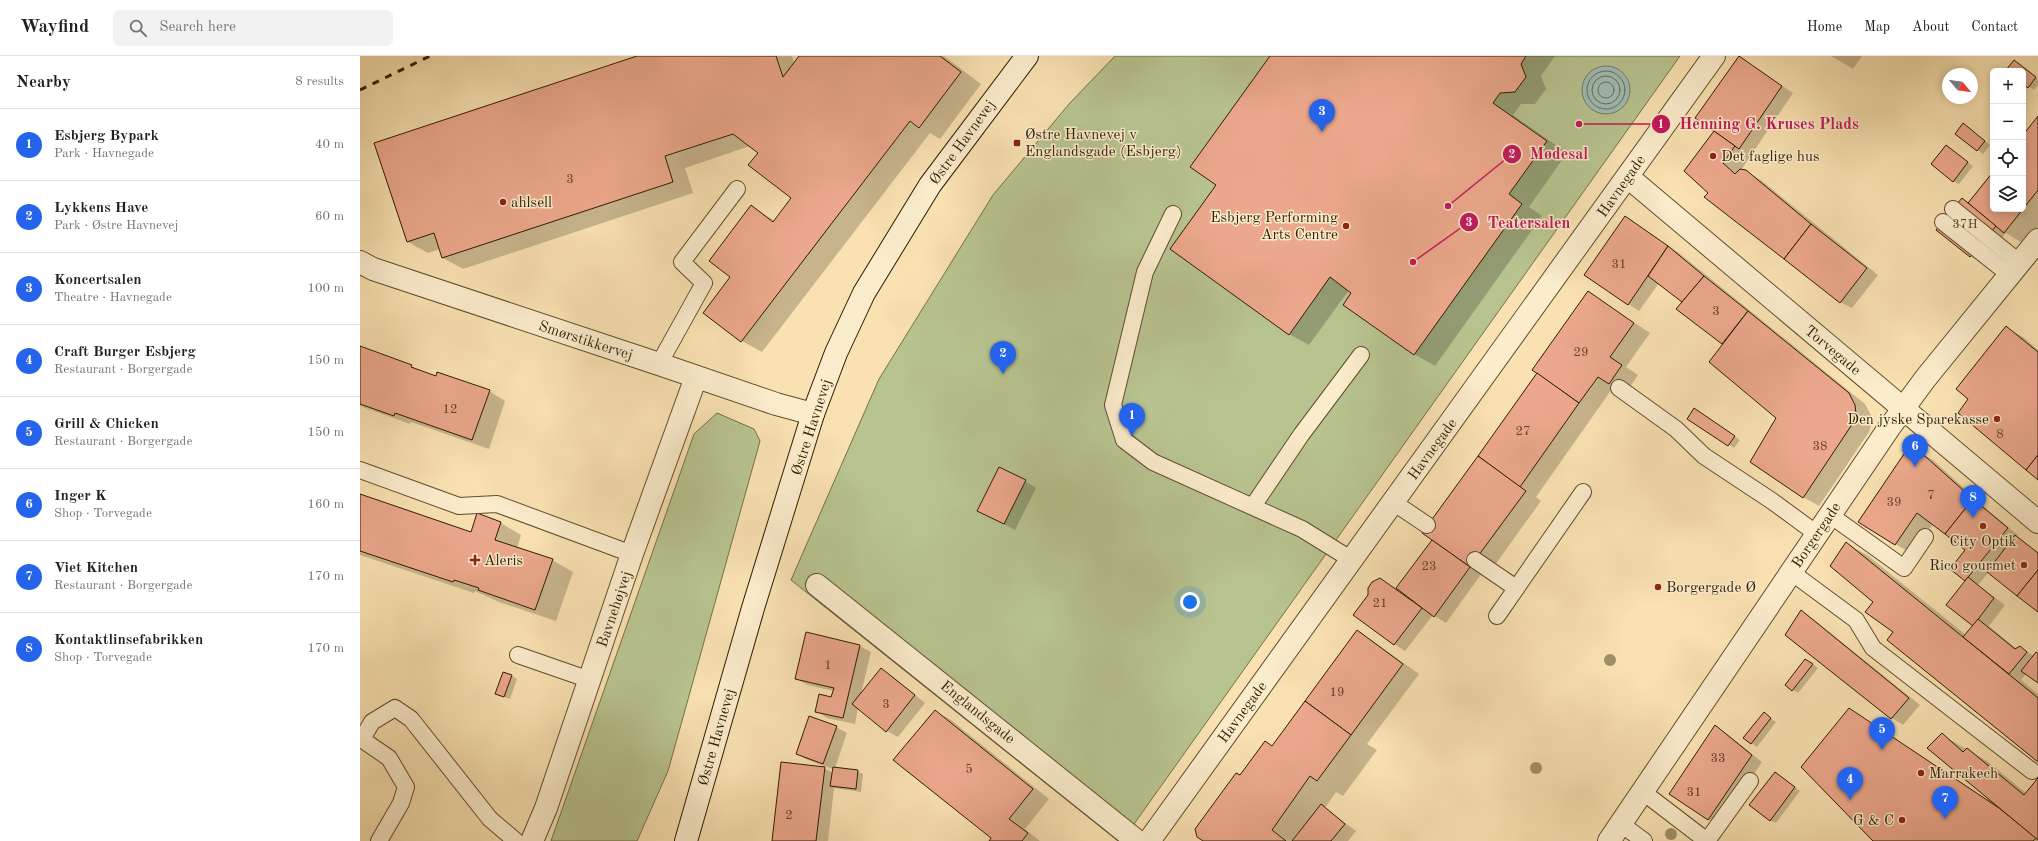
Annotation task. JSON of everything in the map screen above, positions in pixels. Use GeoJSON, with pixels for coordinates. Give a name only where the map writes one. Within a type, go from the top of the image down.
{"type":"FeatureCollection","features":[{"type":"Feature","properties":{"kind":"street","name":"Havnegade"},"geometry":{"type":"LineString","coordinates":[[1149,841],[1714,56]]}},
{"type":"Feature","properties":{"kind":"street","name":"Østre Havnevej"},"geometry":{"type":"LineString","coordinates":[[686,841],[751,616],[813,414],[836,353],[864,293],[930,185],[1019,59]]}},
{"type":"Feature","properties":{"kind":"street","name":"Torvegade"},"geometry":{"type":"LineString","coordinates":[[1628,177],[2038,522]]}},
{"type":"Feature","properties":{"kind":"street","name":"Borgergade"},"geometry":{"type":"LineString","coordinates":[[1615,832],[1889,428],[1926,379],[2038,240]]}},
{"type":"Feature","properties":{"kind":"street","name":"Smørstikkervej"},"geometry":{"type":"LineString","coordinates":[[360,262],[373,269],[776,404],[813,414]]}},
{"type":"Feature","properties":{"kind":"street","name":"Bavnehøjvej"},"geometry":{"type":"LineString","coordinates":[[532,841],[546,808],[632,554],[696,377]]}},
{"type":"Feature","properties":{"kind":"street","name":"Englandsgade"},"geometry":{"type":"LineString","coordinates":[[817,585],[1138,841]]}},
{"type":"Feature","properties":{"kind":"lane"},"geometry":{"type":"LineString","coordinates":[[659,364],[704,283],[682,262],[737,190]]}},
{"type":"Feature","properties":{"kind":"lane"},"geometry":{"type":"LineString","coordinates":[[1953,209],[1987,236],[2015,269]]}},
{"type":"Feature","properties":{"kind":"lane"},"geometry":{"type":"LineString","coordinates":[[1174,214],[1145,272],[1113,405],[1124,440],[1153,462],[1302,529],[1352,560]]}},
{"type":"Feature","properties":{"kind":"lane"},"geometry":{"type":"LineString","coordinates":[[1943,222],[1977,249],[2015,269]]}},
{"type":"Feature","properties":{"kind":"lane"},"geometry":{"type":"LineString","coordinates":[[1253,506],[1301,435],[1361,355]]}},
{"type":"Feature","properties":{"kind":"lane"},"geometry":{"type":"LineString","coordinates":[[1619,388],[1676,429],[1704,456],[1772,500],[1817,534]]}},
{"type":"Feature","properties":{"kind":"lane"},"geometry":{"type":"LineString","coordinates":[[360,470],[459,506],[497,504],[632,554]]}},
{"type":"Feature","properties":{"kind":"lane"},"geometry":{"type":"LineString","coordinates":[[1497,616],[1583,492]]}},
{"type":"Feature","properties":{"kind":"lane"},"geometry":{"type":"LineString","coordinates":[[1393,502],[1427,526]]}},
{"type":"Feature","properties":{"kind":"lane"},"geometry":{"type":"LineString","coordinates":[[1830,515],[1904,568],[1925,537]]}},
{"type":"Feature","properties":{"kind":"lane"},"geometry":{"type":"LineString","coordinates":[[1475,560],[1516,588]]}},
{"type":"Feature","properties":{"kind":"lane"},"geometry":{"type":"LineString","coordinates":[[1791,572],[1856,620],[1873,648],[2032,771]]}},
{"type":"Feature","properties":{"kind":"lane"},"geometry":{"type":"LineString","coordinates":[[518,655],[590,680]]}},
{"type":"Feature","properties":{"kind":"lane"},"geometry":{"type":"LineString","coordinates":[[379,841],[401,803],[406,787],[389,758],[361,739],[372,722],[395,708],[411,719],[490,819],[516,841]]}},
{"type":"Feature","properties":{"kind":"lane"},"geometry":{"type":"LineString","coordinates":[[1643,792],[1707,841],[1750,782]]}},
{"type":"Feature","properties":{"kind":"lane"},"geometry":{"type":"LineString","coordinates":[[1615,832],[1644,841]]}},
{"type":"Feature","properties":{"kind":"green space"},"geometry":{"type":"Polygon","coordinates":[[[1115,56],[1680,56],[1122,841],[1118,841],[791,580],[879,379],[993,195],[1069,104],[1115,56]]]}},
{"type":"Feature","properties":{"kind":"green space"},"geometry":{"type":"Polygon","coordinates":[[[717,413],[754,429],[760,441],[668,771],[637,841],[551,841],[694,434],[717,413]]]}},
{"type":"Feature","properties":{"kind":"water"},"geometry":{"type":"Polygon","coordinates":[[[1606,66],[1615,68],[1623,73],[1628,81],[1630,90],[1628,99],[1623,107],[1615,112],[1606,114],[1597,112],[1589,107],[1584,99],[1582,90],[1584,81],[1589,73],[1597,68],[1606,66]]]}},
{"type":"Feature","properties":{"kind":"building","name":"ahlsell"},"geometry":{"type":"Polygon","coordinates":[[[637,56],[776,56],[783,77],[799,56],[940,56],[961,72],[919,128],[910,121],[741,342],[703,313],[730,277],[709,261],[751,205],[773,222],[791,198],[748,165],[758,153],[733,134],[665,156],[673,182],[442,258],[434,233],[407,242],[374,143],[637,56]]]}},
{"type":"Feature","properties":{"kind":"building","name":"Esbjerg Performing Arts Centre"},"geometry":{"type":"Polygon","coordinates":[[[1270,56],[1526,56],[1521,64],[1526,77],[1515,92],[1500,93],[1493,103],[1547,141],[1509,194],[1522,204],[1414,355],[1343,305],[1351,293],[1330,277],[1289,335],[1170,249],[1216,185],[1190,167],[1270,56]]]}},
{"type":"Feature","properties":{"kind":"building"},"geometry":{"type":"Polygon","coordinates":[[[1739,56],[1782,86],[1739,149],[1695,118],[1739,56]]]}},
{"type":"Feature","properties":{"kind":"building"},"geometry":{"type":"Polygon","coordinates":[[[2014,60],[2024,68],[2008,68],[2014,60]]]}},
{"type":"Feature","properties":{"kind":"building"},"geometry":{"type":"Polygon","coordinates":[[[2026,69],[2036,77],[2028,88],[2026,86],[2026,69]]]}},
{"type":"Feature","properties":{"kind":"building"},"geometry":{"type":"Polygon","coordinates":[[[2038,116],[2038,190],[2026,205],[2026,140],[2026,131],[2038,116]]]}},
{"type":"Feature","properties":{"kind":"building"},"geometry":{"type":"Polygon","coordinates":[[[1963,123],[1985,141],[1977,151],[1955,134],[1963,123]]]}},
{"type":"Feature","properties":{"kind":"building"},"geometry":{"type":"Polygon","coordinates":[[[1714,131],[1735,146],[1723,163],[1735,174],[1740,169],[1746,170],[1811,224],[1784,259],[1704,197],[1708,193],[1684,171],[1714,131]]]}},
{"type":"Feature","properties":{"kind":"building"},"geometry":{"type":"Polygon","coordinates":[[[1946,145],[1968,162],[1953,182],[1931,164],[1946,145]]]}},
{"type":"Feature","properties":{"kind":"building"},"geometry":{"type":"Polygon","coordinates":[[[1990,176],[1990,212],[2021,212],[2004,233],[1968,203],[1990,176]]]}},
{"type":"Feature","properties":{"kind":"building"},"geometry":{"type":"Polygon","coordinates":[[[1962,198],[1996,226],[1970,257],[1936,230],[1962,198]]]}},
{"type":"Feature","properties":{"kind":"building"},"geometry":{"type":"Polygon","coordinates":[[[1625,216],[1668,246],[1628,305],[1584,275],[1625,216]]]}},
{"type":"Feature","properties":{"kind":"building"},"geometry":{"type":"Polygon","coordinates":[[[1811,224],[1867,268],[1840,303],[1784,259],[1811,224]]]}},
{"type":"Feature","properties":{"kind":"building"},"geometry":{"type":"Polygon","coordinates":[[[1668,246],[1704,276],[1682,302],[1648,276],[1668,246]]]}},
{"type":"Feature","properties":{"kind":"building"},"geometry":{"type":"Polygon","coordinates":[[[1704,276],[1748,311],[1722,344],[1676,309],[1704,276]]]}},
{"type":"Feature","properties":{"kind":"building"},"geometry":{"type":"Polygon","coordinates":[[[1588,291],[1634,323],[1610,357],[1622,365],[1609,384],[1598,377],[1579,403],[1532,370],[1588,291]]]}},
{"type":"Feature","properties":{"kind":"building"},"geometry":{"type":"Polygon","coordinates":[[[1748,311],[1849,393],[1855,405],[1856,414],[1853,423],[1803,498],[1750,462],[1776,418],[1709,362],[1748,311]]]}},
{"type":"Feature","properties":{"kind":"building"},"geometry":{"type":"Polygon","coordinates":[[[2006,326],[2038,352],[2038,455],[2026,470],[1958,413],[1968,399],[1956,389],[2006,326]]]}},
{"type":"Feature","properties":{"kind":"building"},"geometry":{"type":"Polygon","coordinates":[[[360,346],[412,365],[411,367],[436,376],[437,372],[490,390],[472,440],[395,413],[394,416],[360,404],[360,346]]]}},
{"type":"Feature","properties":{"kind":"building"},"geometry":{"type":"Polygon","coordinates":[[[1537,373],[1579,403],[1520,487],[1478,456],[1537,373]]]}},
{"type":"Feature","properties":{"kind":"building"},"geometry":{"type":"Polygon","coordinates":[[[1694,408],[1735,436],[1728,446],[1687,419],[1694,408]]]}},
{"type":"Feature","properties":{"kind":"building"},"geometry":{"type":"Polygon","coordinates":[[[1917,449],[1973,499],[1945,534],[1917,513],[1895,545],[1858,522],[1906,451],[1917,449]]]}},
{"type":"Feature","properties":{"kind":"building"},"geometry":{"type":"Polygon","coordinates":[[[2038,455],[2038,480],[2026,470],[2038,455]]]}},
{"type":"Feature","properties":{"kind":"building"},"geometry":{"type":"Polygon","coordinates":[[[1478,456],[1526,491],[1470,567],[1422,533],[1478,456]]]}},
{"type":"Feature","properties":{"kind":"building"},"geometry":{"type":"Polygon","coordinates":[[[999,467],[1026,480],[1004,524],[977,511],[999,467]]]}},
{"type":"Feature","properties":{"kind":"building"},"geometry":{"type":"Polygon","coordinates":[[[360,494],[471,532],[477,513],[501,522],[495,540],[553,559],[535,610],[478,590],[479,588],[454,580],[453,582],[360,551],[360,494]]]}},
{"type":"Feature","properties":{"kind":"building"},"geometry":{"type":"Polygon","coordinates":[[[1973,499],[2008,528],[1965,581],[1950,569],[1965,550],[1945,534],[1973,499]]]}},
{"type":"Feature","properties":{"kind":"building"},"geometry":{"type":"Polygon","coordinates":[[[2015,535],[2038,553],[2038,570],[2017,596],[1987,572],[2015,535]]]}},
{"type":"Feature","properties":{"kind":"building"},"geometry":{"type":"Polygon","coordinates":[[[1432,540],[1470,567],[1434,617],[1396,588],[1432,540]]]}},
{"type":"Feature","properties":{"kind":"building"},"geometry":{"type":"Polygon","coordinates":[[[1846,542],[2038,698],[2038,762],[1887,640],[1893,632],[1865,612],[1873,602],[1830,566],[1846,542]]]}},
{"type":"Feature","properties":{"kind":"building"},"geometry":{"type":"Polygon","coordinates":[[[2038,570],[2038,612],[2017,596],[2038,570]]]}},
{"type":"Feature","properties":{"kind":"building"},"geometry":{"type":"Polygon","coordinates":[[[1968,577],[1994,598],[1973,626],[1946,605],[1968,577]]]}},
{"type":"Feature","properties":{"kind":"building"},"geometry":{"type":"Polygon","coordinates":[[[1380,578],[1422,608],[1394,645],[1353,615],[1368,595],[1368,588],[1372,582],[1380,578]]]}},
{"type":"Feature","properties":{"kind":"building"},"geometry":{"type":"Polygon","coordinates":[[[1801,610],[1909,698],[1891,719],[1785,635],[1801,610]]]}},
{"type":"Feature","properties":{"kind":"building"},"geometry":{"type":"Polygon","coordinates":[[[1978,619],[2015,649],[2020,646],[2027,652],[2009,674],[1963,637],[1978,619]]]}},
{"type":"Feature","properties":{"kind":"building"},"geometry":{"type":"Polygon","coordinates":[[[1357,630],[1403,664],[1351,735],[1305,701],[1357,630]]]}},
{"type":"Feature","properties":{"kind":"building"},"geometry":{"type":"Polygon","coordinates":[[[806,632],[860,645],[843,718],[815,712],[819,694],[831,697],[834,688],[795,679],[806,632]]]}},
{"type":"Feature","properties":{"kind":"building"},"geometry":{"type":"Polygon","coordinates":[[[2036,652],[2038,653],[2038,683],[2021,671],[2036,652]]]}},
{"type":"Feature","properties":{"kind":"building"},"geometry":{"type":"Polygon","coordinates":[[[1805,659],[1813,664],[1792,691],[1785,685],[1805,659]]]}},
{"type":"Feature","properties":{"kind":"building"},"geometry":{"type":"Polygon","coordinates":[[[881,668],[915,695],[886,732],[852,704],[881,668]]]}},
{"type":"Feature","properties":{"kind":"building"},"geometry":{"type":"Polygon","coordinates":[[[503,672],[512,675],[504,697],[495,694],[503,672]]]}},
{"type":"Feature","properties":{"kind":"building"},"geometry":{"type":"Polygon","coordinates":[[[1305,701],[1351,735],[1317,781],[1310,776],[1272,830],[1286,841],[1203,841],[1197,837],[1195,829],[1236,773],[1240,775],[1265,741],[1272,746],[1305,701]]]}},
{"type":"Feature","properties":{"kind":"building"},"geometry":{"type":"Polygon","coordinates":[[[1849,708],[1999,808],[2036,838],[2033,841],[1873,841],[1801,767],[1849,708]]]}},
{"type":"Feature","properties":{"kind":"building"},"geometry":{"type":"Polygon","coordinates":[[[935,710],[1033,789],[1009,819],[1028,833],[1022,841],[989,841],[991,838],[893,760],[935,710]]]}},
{"type":"Feature","properties":{"kind":"building"},"geometry":{"type":"Polygon","coordinates":[[[1764,712],[1771,718],[1751,744],[1743,738],[1764,712]]]}},
{"type":"Feature","properties":{"kind":"building"},"geometry":{"type":"Polygon","coordinates":[[[809,716],[837,726],[823,764],[796,754],[809,716]]]}},
{"type":"Feature","properties":{"kind":"building"},"geometry":{"type":"Polygon","coordinates":[[[1715,725],[1752,755],[1708,820],[1669,794],[1715,725]]]}},
{"type":"Feature","properties":{"kind":"building"},"geometry":{"type":"Polygon","coordinates":[[[1942,733],[1963,752],[1967,748],[2024,795],[2038,778],[2038,840],[1927,748],[1942,733]]]}},
{"type":"Feature","properties":{"kind":"building"},"geometry":{"type":"Polygon","coordinates":[[[781,762],[825,767],[816,841],[772,841],[781,762]]]}},
{"type":"Feature","properties":{"kind":"building"},"geometry":{"type":"Polygon","coordinates":[[[833,767],[858,770],[856,789],[830,786],[833,767]]]}},
{"type":"Feature","properties":{"kind":"building"},"geometry":{"type":"Polygon","coordinates":[[[1775,772],[1795,787],[1770,821],[1749,805],[1775,772]]]}},
{"type":"Feature","properties":{"kind":"building"},"geometry":{"type":"Polygon","coordinates":[[[1321,804],[1345,824],[1331,841],[1292,841],[1321,804]]]}},
{"type":"Feature","properties":{"kind":"railway"},"geometry":{"type":"LineString","coordinates":[[360,90],[430,56]]}},
{"type":"Feature","properties":{"kind":"place","name":"Henning G. Kruses Plads"},"geometry":{"type":"Point","coordinates":[1579,124]}},
{"type":"Feature","properties":{"kind":"place","name":"Koncertsalen"},"geometry":{"type":"Point","coordinates":[1322,132]}},
{"type":"Feature","properties":{"kind":"place","name":"Østre Havnevej v Englandsgade (Esbjerg)"},"geometry":{"type":"Point","coordinates":[1017,143]}},
{"type":"Feature","properties":{"kind":"place","name":"Det faglige hus"},"geometry":{"type":"Point","coordinates":[1713,156]}},
{"type":"Feature","properties":{"kind":"place","name":"ahlsell"},"geometry":{"type":"Point","coordinates":[503,202]}},
{"type":"Feature","properties":{"kind":"place","name":"Mødesal"},"geometry":{"type":"Point","coordinates":[1448,206]}},
{"type":"Feature","properties":{"kind":"place","name":"Esbjerg Performing Arts Centre"},"geometry":{"type":"Point","coordinates":[1346,226]}},
{"type":"Feature","properties":{"kind":"place","name":"Teatersalen"},"geometry":{"type":"Point","coordinates":[1413,262]}},
{"type":"Feature","properties":{"kind":"place","name":"Lykkens Have"},"geometry":{"type":"Point","coordinates":[1003,374]}},
{"type":"Feature","properties":{"kind":"place","name":"Den jyske Sparekasse"},"geometry":{"type":"Point","coordinates":[1997,419]}},
{"type":"Feature","properties":{"kind":"place","name":"Esbjerg Bypark"},"geometry":{"type":"Point","coordinates":[1132,436]}},
{"type":"Feature","properties":{"kind":"place","name":"Inger K"},"geometry":{"type":"Point","coordinates":[1915,467]}},
{"type":"Feature","properties":{"kind":"place","name":"Kontaktlinsefabrikken"},"geometry":{"type":"Point","coordinates":[1973,518]}},
{"type":"Feature","properties":{"kind":"place","name":"City Optik"},"geometry":{"type":"Point","coordinates":[1983,526]}},
{"type":"Feature","properties":{"kind":"place","name":"Aleris"},"geometry":{"type":"Point","coordinates":[475,560]}},
{"type":"Feature","properties":{"kind":"place","name":"Rico gourmet"},"geometry":{"type":"Point","coordinates":[2024,565]}},
{"type":"Feature","properties":{"kind":"place","name":"Borgergade Ø"},"geometry":{"type":"Point","coordinates":[1658,587]}},
{"type":"Feature","properties":{"kind":"place","name":"Grill & Chicken"},"geometry":{"type":"Point","coordinates":[1882,750]}},
{"type":"Feature","properties":{"kind":"place","name":"Marrakech"},"geometry":{"type":"Point","coordinates":[1921,773]}},
{"type":"Feature","properties":{"kind":"place","name":"Craft Burger Esbjerg"},"geometry":{"type":"Point","coordinates":[1850,800]}},
{"type":"Feature","properties":{"kind":"place","name":"Viet Kitchen"},"geometry":{"type":"Point","coordinates":[1945,819]}},
{"type":"Feature","properties":{"kind":"place","name":"G & C"},"geometry":{"type":"Point","coordinates":[1902,820]}}]}
